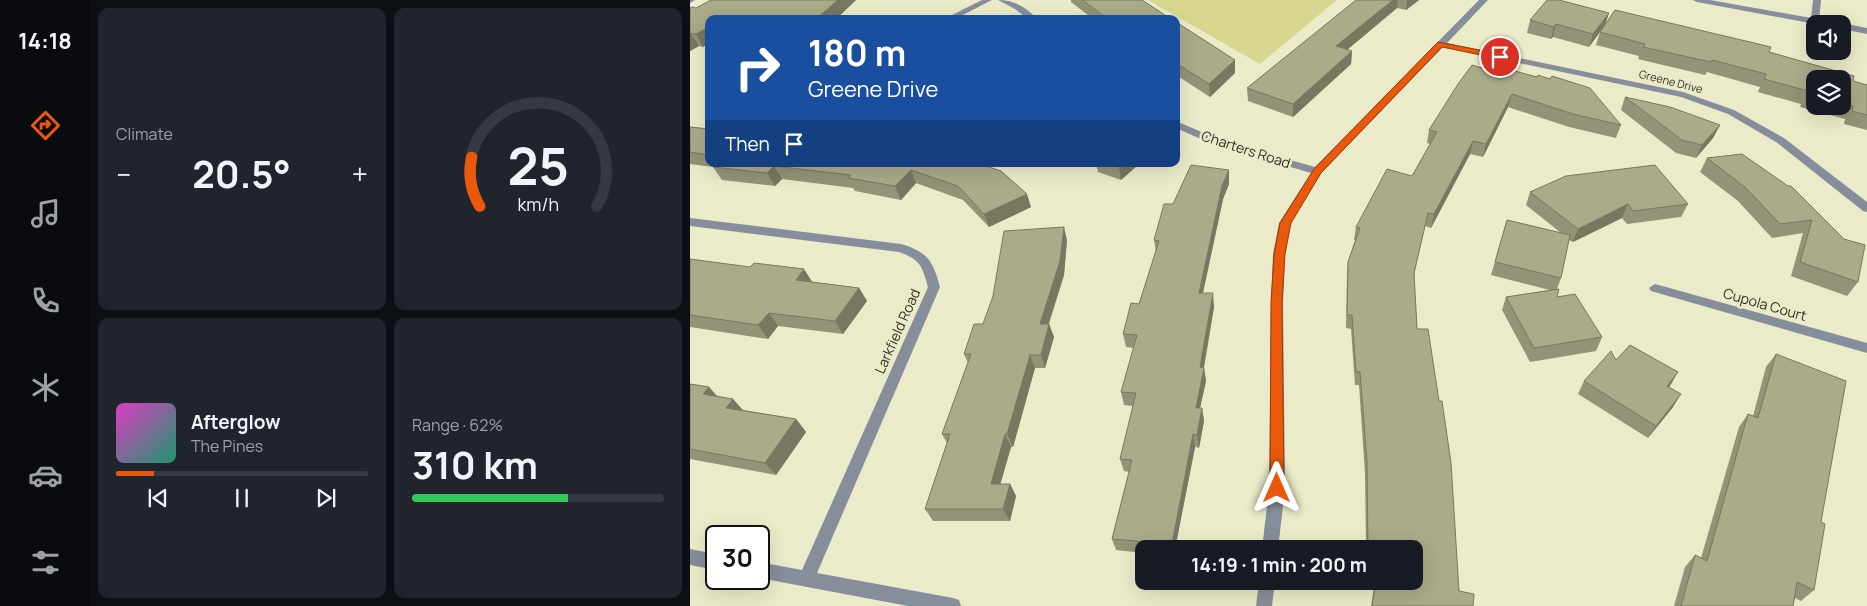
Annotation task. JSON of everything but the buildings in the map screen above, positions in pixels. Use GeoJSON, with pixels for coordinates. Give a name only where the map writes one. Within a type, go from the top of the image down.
{"type":"FeatureCollection","features":[{"type":"Feature","properties":{"kind":"street"},"geometry":{"type":"LineString","coordinates":[[956,15],[988,0]]}},
{"type":"Feature","properties":{"kind":"street"},"geometry":{"type":"LineString","coordinates":[[1002,0],[1018,7],[1028,15]]}},
{"type":"Feature","properties":{"kind":"street"},"geometry":{"type":"LineString","coordinates":[[1271,540],[1277,488],[1277,303],[1279,254],[1285,223],[1317,171],[1484,0]]}},
{"type":"Feature","properties":{"kind":"street"},"geometry":{"type":"LineString","coordinates":[[1697,0],[1806,20]]}},
{"type":"Feature","properties":{"kind":"street"},"geometry":{"type":"LineString","coordinates":[[1815,15],[1817,0]]}},
{"type":"Feature","properties":{"kind":"street"},"geometry":{"type":"LineString","coordinates":[[1851,28],[1867,31]]}},
{"type":"Feature","properties":{"kind":"street","name":"Greene Drive"},"geometry":{"type":"LineString","coordinates":[[1441,44],[1683,95],[1731,112],[1780,140],[1867,208]]}},
{"type":"Feature","properties":{"kind":"street","name":"Charters Road"},"geometry":{"type":"LineString","coordinates":[[1180,126],[1216,142],[1317,171]]}},
{"type":"Feature","properties":{"kind":"street","name":"Larkfield Road"},"geometry":{"type":"LineString","coordinates":[[690,222],[901,248],[921,255],[928,265],[934,287],[806,579]]}},
{"type":"Feature","properties":{"kind":"street","name":"Cupola Court"},"geometry":{"type":"LineString","coordinates":[[1655,288],[1867,348]]}},
{"type":"Feature","properties":{"kind":"street"},"geometry":{"type":"LineString","coordinates":[[690,557],[705,560]]}},
{"type":"Feature","properties":{"kind":"street"},"geometry":{"type":"LineString","coordinates":[[770,572],[953,606]]}},
{"type":"Feature","properties":{"kind":"street"},"geometry":{"type":"LineString","coordinates":[[1264,606],[1266,590]]}},
{"type":"Feature","properties":{"kind":"shaded area"},"geometry":{"type":"Polygon","coordinates":[[[1148,0],[1337,0],[1260,64],[1180,18],[1180,15],[1174,15],[1148,0]]]}},
{"type":"Feature","properties":{"kind":"route"},"geometry":{"type":"LineString","coordinates":[[1277,488],[1277,303],[1279,254],[1285,223],[1317,171],[1441,44],[1500,57]]}}]}
